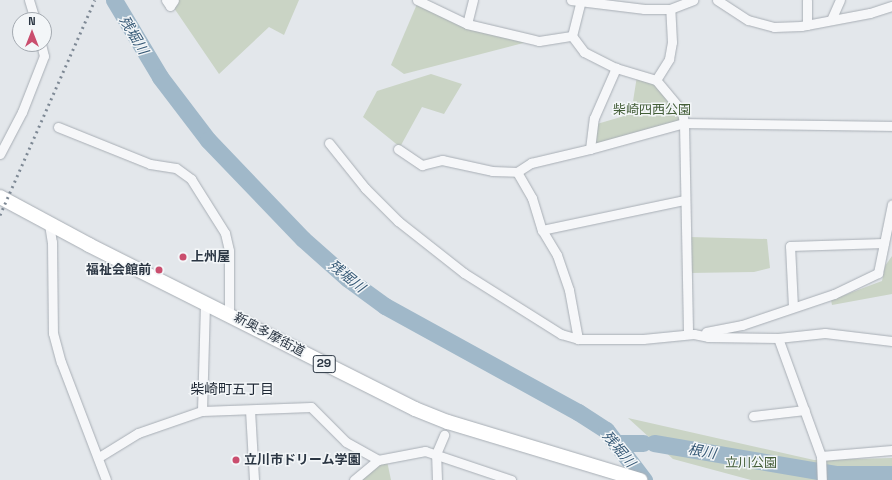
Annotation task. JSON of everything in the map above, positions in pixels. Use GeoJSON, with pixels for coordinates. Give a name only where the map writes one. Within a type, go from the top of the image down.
{"type":"FeatureCollection","features":[{"type":"Feature","properties":{"kind":"main road","name":"新奥多摩街道"},"geometry":{"type":"LineString","coordinates":[[0,197],[49,224],[205,301],[415,409],[448,422],[615,476],[640,480]]}},
{"type":"Feature","properties":{"kind":"street"},"geometry":{"type":"LineString","coordinates":[[29,0],[33,12]]}},
{"type":"Feature","properties":{"kind":"street"},"geometry":{"type":"LineString","coordinates":[[166,0],[170,6],[174,0]]}},
{"type":"Feature","properties":{"kind":"street"},"geometry":{"type":"LineString","coordinates":[[417,0],[467,24],[539,41],[572,36]]}},
{"type":"Feature","properties":{"kind":"street"},"geometry":{"type":"LineString","coordinates":[[467,24],[473,0]]}},
{"type":"Feature","properties":{"kind":"street"},"geometry":{"type":"LineString","coordinates":[[691,334],[684,200],[684,123],[682,111],[656,80],[616,68],[584,52],[572,36],[577,0],[644,9],[670,9],[693,0]]}},
{"type":"Feature","properties":{"kind":"street"},"geometry":{"type":"LineString","coordinates":[[717,0],[748,20],[760,24],[788,27],[807,25],[870,13],[892,6]]}},
{"type":"Feature","properties":{"kind":"street"},"geometry":{"type":"LineString","coordinates":[[807,0],[807,25]]}},
{"type":"Feature","properties":{"kind":"street"},"geometry":{"type":"LineString","coordinates":[[831,20],[840,0]]}},
{"type":"Feature","properties":{"kind":"street"},"geometry":{"type":"LineString","coordinates":[[656,80],[670,59],[672,42],[670,9]]}},
{"type":"Feature","properties":{"kind":"street"},"geometry":{"type":"LineString","coordinates":[[0,154],[22,112],[44,56],[43,52]]}},
{"type":"Feature","properties":{"kind":"street"},"geometry":{"type":"LineString","coordinates":[[590,149],[594,118],[616,68]]}},
{"type":"Feature","properties":{"kind":"street"},"geometry":{"type":"LineString","coordinates":[[398,149],[422,165],[442,160],[492,171],[518,172],[531,163],[590,149],[684,123],[892,126]]}},
{"type":"Feature","properties":{"kind":"street"},"geometry":{"type":"LineString","coordinates":[[58,127],[150,164],[176,168],[191,179],[225,233],[229,251],[229,314]]}},
{"type":"Feature","properties":{"kind":"street"},"geometry":{"type":"LineString","coordinates":[[329,142],[365,188],[398,221],[464,273],[550,330],[578,339],[643,339],[691,334],[742,325],[834,294],[878,273],[892,204]]}},
{"type":"Feature","properties":{"kind":"street"},"geometry":{"type":"LineString","coordinates":[[518,172],[532,198],[542,230],[557,255],[569,290],[578,339]]}},
{"type":"Feature","properties":{"kind":"street"},"geometry":{"type":"LineString","coordinates":[[542,230],[684,200]]}},
{"type":"Feature","properties":{"kind":"street"},"geometry":{"type":"LineString","coordinates":[[49,224],[52,242],[53,332],[62,362],[99,457],[106,480]]}},
{"type":"Feature","properties":{"kind":"street"},"geometry":{"type":"LineString","coordinates":[[793,307],[790,246],[884,243]]}},
{"type":"Feature","properties":{"kind":"street"},"geometry":{"type":"LineString","coordinates":[[202,411],[205,301]]}},
{"type":"Feature","properties":{"kind":"street"},"geometry":{"type":"LineString","coordinates":[[691,334],[708,336],[778,338],[825,333],[892,341]]}},
{"type":"Feature","properties":{"kind":"street"},"geometry":{"type":"LineString","coordinates":[[778,338],[821,456],[822,480]]}},
{"type":"Feature","properties":{"kind":"street"},"geometry":{"type":"LineString","coordinates":[[99,457],[138,433],[202,411],[311,407],[346,442],[378,460]]}},
{"type":"Feature","properties":{"kind":"street"},"geometry":{"type":"LineString","coordinates":[[250,410],[254,480]]}},
{"type":"Feature","properties":{"kind":"street"},"geometry":{"type":"LineString","coordinates":[[753,416],[805,410]]}},
{"type":"Feature","properties":{"kind":"street"},"geometry":{"type":"LineString","coordinates":[[437,480],[436,454],[444,435]]}},
{"type":"Feature","properties":{"kind":"street"},"geometry":{"type":"LineString","coordinates":[[821,456],[892,450]]}},
{"type":"Feature","properties":{"kind":"street"},"geometry":{"type":"LineString","coordinates":[[354,480],[378,460],[425,451],[511,480]]}},
{"type":"Feature","properties":{"kind":"green space"},"geometry":{"type":"Polygon","coordinates":[[[178,0],[299,0],[284,35],[269,27],[219,74],[174,8],[178,0]]]}},
{"type":"Feature","properties":{"kind":"green space"},"geometry":{"type":"Polygon","coordinates":[[[417,4],[527,42],[404,74],[391,65],[417,4]]]}},
{"type":"Feature","properties":{"kind":"green space"},"geometry":{"type":"Polygon","coordinates":[[[431,74],[462,84],[444,114],[422,107],[400,147],[363,117],[377,91],[431,74]]]}},
{"type":"Feature","properties":{"kind":"green space","name":"柴崎四西公園"},"geometry":{"type":"Polygon","coordinates":[[[637,76],[653,80],[680,112],[680,123],[596,146],[597,124],[631,114],[637,76]]]}},
{"type":"Feature","properties":{"kind":"green space"},"geometry":{"type":"Polygon","coordinates":[[[690,237],[767,239],[770,268],[754,272],[689,273],[690,237]]]}},
{"type":"Feature","properties":{"kind":"green space"},"geometry":{"type":"Polygon","coordinates":[[[892,256],[892,294],[832,305],[831,300],[882,281],[885,266],[892,256]]]}},
{"type":"Feature","properties":{"kind":"green space","name":"立川公園"},"geometry":{"type":"Polygon","coordinates":[[[628,418],[814,460],[892,458],[892,480],[751,480],[673,459],[628,418]]]}},
{"type":"Feature","properties":{"kind":"green space"},"geometry":{"type":"Polygon","coordinates":[[[387,461],[391,480],[359,480],[380,463],[387,461]]]}},
{"type":"Feature","properties":{"kind":"waterway","name":"残堀川"},"geometry":{"type":"LineString","coordinates":[[114,0],[160,77],[208,140],[303,239],[348,279],[385,306],[578,412],[606,430],[644,480]]}},
{"type":"Feature","properties":{"kind":"waterway","name":"根川"},"geometry":{"type":"LineString","coordinates":[[616,443],[643,443]]}},
{"type":"Feature","properties":{"kind":"waterway","name":"根川"},"geometry":{"type":"LineString","coordinates":[[654,443],[835,474],[892,474]]}},
{"type":"Feature","properties":{"kind":"railway"},"geometry":{"type":"LineString","coordinates":[[0,215],[95,0]]}},
{"type":"Feature","properties":{"kind":"place","name":"上州屋"},"geometry":{"type":"Point","coordinates":[183,257]}},
{"type":"Feature","properties":{"kind":"place","name":"福祉会館前"},"geometry":{"type":"Point","coordinates":[159,270]}},
{"type":"Feature","properties":{"kind":"place","name":"立川市ドリーム学園"},"geometry":{"type":"Point","coordinates":[236,460]}},
{"type":"Feature","properties":{"kind":"district","name":"柴崎町五丁目"},"geometry":{"type":"Point","coordinates":[232,389]}}]}
